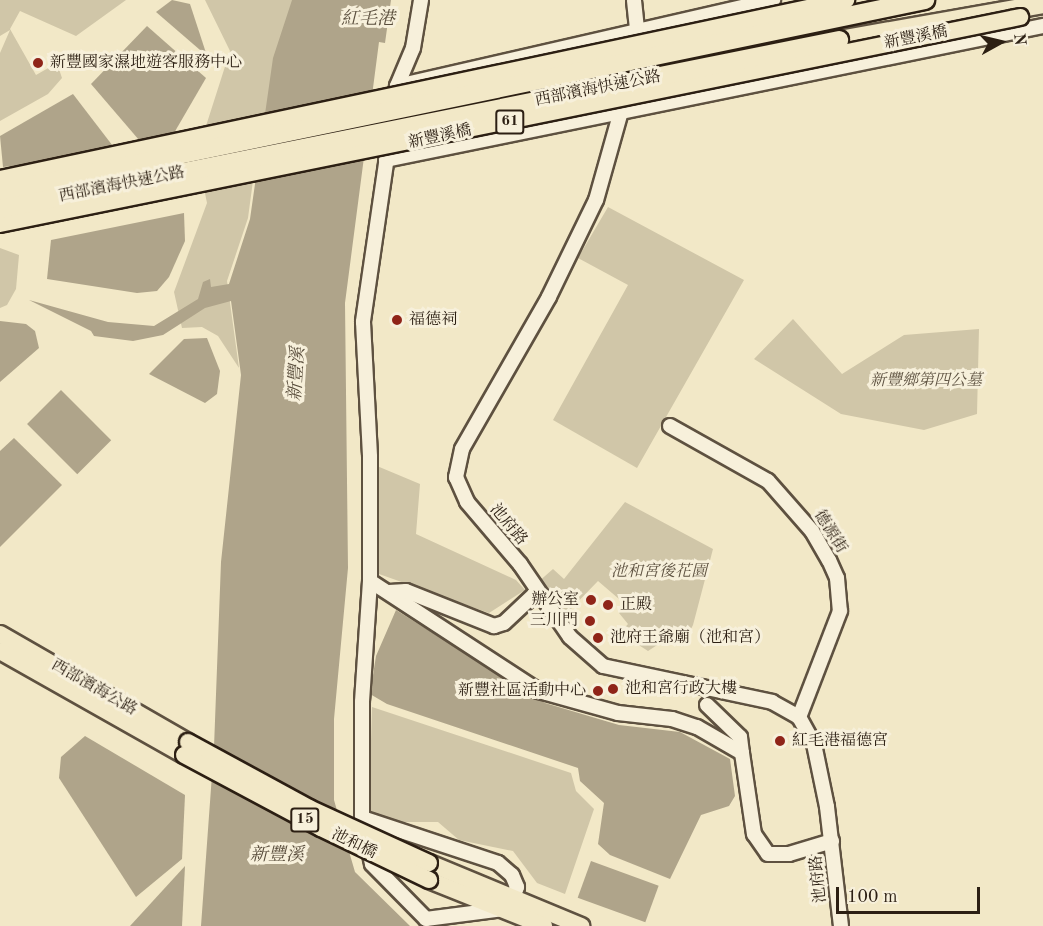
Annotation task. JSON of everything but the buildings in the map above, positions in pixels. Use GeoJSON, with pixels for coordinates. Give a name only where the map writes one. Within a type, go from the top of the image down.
{"type":"FeatureCollection","features":[{"type":"Feature","properties":{"kind":"highway","name":"西部濱海快速公路"},"geometry":{"type":"LineString","coordinates":[[0,192],[925,0]]}},
{"type":"Feature","properties":{"kind":"highway"},"geometry":{"type":"LineString","coordinates":[[839,40],[1043,4]]}},
{"type":"Feature","properties":{"kind":"highway","name":"西部濱海快速公路"},"geometry":{"type":"LineString","coordinates":[[0,208],[839,40],[1020,9]]}},
{"type":"Feature","properties":{"kind":"main road"},"geometry":{"type":"LineString","coordinates":[[0,179],[846,0]]}},
{"type":"Feature","properties":{"kind":"main road","name":"61"},"geometry":{"type":"LineString","coordinates":[[1020,9],[1043,13]]}},
{"type":"Feature","properties":{"kind":"main road","name":"新豐溪橋"},"geometry":{"type":"LineString","coordinates":[[0,224],[1020,9]]}},
{"type":"Feature","properties":{"kind":"main road","name":"西部濱海公路"},"geometry":{"type":"LineString","coordinates":[[0,634],[186,748]]}},
{"type":"Feature","properties":{"kind":"main road","name":"西部濱海公路"},"geometry":{"type":"LineString","coordinates":[[0,651],[186,748]]}},
{"type":"Feature","properties":{"kind":"main road","name":"池和橋"},"geometry":{"type":"LineString","coordinates":[[186,748],[309,808],[429,872],[508,904]]}},
{"type":"Feature","properties":{"kind":"main road","name":"15"},"geometry":{"type":"LineString","coordinates":[[508,904],[544,926]]}},
{"type":"Feature","properties":{"kind":"main road","name":"15"},"geometry":{"type":"LineString","coordinates":[[508,904],[581,926]]}},
{"type":"Feature","properties":{"kind":"street"},"geometry":{"type":"LineString","coordinates":[[362,818],[384,828],[498,863],[512,874],[517,887],[508,904],[426,919],[372,864],[362,818],[362,702],[370,581],[370,457],[363,322],[397,86],[413,48],[421,0]]}},
{"type":"Feature","properties":{"kind":"street","name":"池府路"},"geometry":{"type":"LineString","coordinates":[[634,0],[637,29],[624,112],[583,229],[457,466],[462,494],[520,564],[570,637],[603,666],[772,702],[799,717],[814,744],[832,841],[841,926]]}},
{"type":"Feature","properties":{"kind":"street"},"geometry":{"type":"LineString","coordinates":[[397,86],[637,29],[772,0]]}},
{"type":"Feature","properties":{"kind":"street"},"geometry":{"type":"LineString","coordinates":[[386,160],[1043,26]]}},
{"type":"Feature","properties":{"kind":"street"},"geometry":{"type":"LineString","coordinates":[[433,78],[446,149]]}},
{"type":"Feature","properties":{"kind":"street","name":"德源街"},"geometry":{"type":"LineString","coordinates":[[670,426],[768,482],[812,531],[837,578],[840,611],[799,717]]}},
{"type":"Feature","properties":{"kind":"street"},"geometry":{"type":"LineString","coordinates":[[370,581],[539,691],[618,713],[645,714],[697,727],[742,753]]}},
{"type":"Feature","properties":{"kind":"street"},"geometry":{"type":"LineString","coordinates":[[389,592],[406,591],[494,626],[504,622],[537,592]]}},
{"type":"Feature","properties":{"kind":"street"},"geometry":{"type":"LineString","coordinates":[[697,727],[707,705],[711,688]]}},
{"type":"Feature","properties":{"kind":"street"},"geometry":{"type":"LineString","coordinates":[[707,705],[740,737],[754,834],[768,854],[780,855],[832,841]]}},
{"type":"Feature","properties":{"kind":"street"},"geometry":{"type":"LineString","coordinates":[[368,846],[384,828]]}},
{"type":"Feature","properties":{"kind":"green space"},"geometry":{"type":"Polygon","coordinates":[[[0,0],[126,0],[76,36],[20,11],[10,29],[36,75],[57,63],[62,78],[48,94],[0,121],[0,53],[10,30],[0,36],[0,0]]]}},
{"type":"Feature","properties":{"kind":"green space"},"geometry":{"type":"Polygon","coordinates":[[[205,0],[294,0],[258,143],[248,218],[227,281],[239,368],[218,336],[202,327],[182,328],[174,292],[207,203],[197,154],[230,51],[205,0]]]}},
{"type":"Feature","properties":{"kind":"green space"},"geometry":{"type":"Polygon","coordinates":[[[608,207],[744,280],[637,468],[553,420],[628,285],[578,258],[608,207]]]}},
{"type":"Feature","properties":{"kind":"green space"},"geometry":{"type":"Polygon","coordinates":[[[0,248],[19,255],[16,289],[7,305],[0,308],[0,248]]]}},
{"type":"Feature","properties":{"kind":"green space","name":"新豐鄉第四公墓"},"geometry":{"type":"Polygon","coordinates":[[[793,319],[842,374],[904,335],[979,329],[977,414],[924,430],[841,414],[754,359],[793,319]]]}},
{"type":"Feature","properties":{"kind":"green space"},"geometry":{"type":"Polygon","coordinates":[[[377,466],[420,484],[416,534],[516,580],[525,590],[489,613],[379,574],[377,466]]]}},
{"type":"Feature","properties":{"kind":"green space","name":"池和宮後花園"},"geometry":{"type":"Polygon","coordinates":[[[625,502],[713,549],[693,625],[683,645],[668,638],[648,651],[620,633],[628,624],[619,613],[626,605],[598,581],[564,616],[537,583],[553,569],[564,579],[625,502]]]}},
{"type":"Feature","properties":{"kind":"green space"},"geometry":{"type":"Polygon","coordinates":[[[372,707],[571,773],[576,791],[594,809],[565,894],[537,883],[513,851],[459,840],[438,822],[387,822],[369,811],[372,707]]]}},
{"type":"Feature","properties":{"kind":"water"},"geometry":{"type":"Polygon","coordinates":[[[172,0],[190,4],[207,56],[156,12],[172,0]]]}},
{"type":"Feature","properties":{"kind":"water","name":"新豐溪"},"geometry":{"type":"Polygon","coordinates":[[[292,0],[391,0],[385,43],[379,42],[345,303],[348,568],[334,719],[334,800],[355,872],[410,926],[201,926],[214,747],[221,562],[241,375],[231,301],[205,308],[163,335],[133,341],[94,336],[91,331],[29,300],[108,322],[154,326],[198,299],[203,282],[210,279],[211,287],[229,284],[250,219],[273,58],[292,0]]]}},
{"type":"Feature","properties":{"kind":"water"},"geometry":{"type":"Polygon","coordinates":[[[147,26],[206,78],[163,152],[145,147],[91,84],[147,26]]]}},
{"type":"Feature","properties":{"kind":"water"},"geometry":{"type":"Polygon","coordinates":[[[73,94],[119,154],[3,167],[0,136],[73,94]]]}},
{"type":"Feature","properties":{"kind":"water"},"geometry":{"type":"Polygon","coordinates":[[[184,213],[185,241],[169,277],[157,291],[137,293],[47,279],[51,240],[184,213]]]}},
{"type":"Feature","properties":{"kind":"water"},"geometry":{"type":"Polygon","coordinates":[[[0,321],[26,324],[35,331],[39,348],[0,382],[0,321]]]}},
{"type":"Feature","properties":{"kind":"water"},"geometry":{"type":"Polygon","coordinates":[[[207,338],[220,371],[217,394],[205,403],[149,374],[184,339],[207,338]]]}},
{"type":"Feature","properties":{"kind":"water"},"geometry":{"type":"Polygon","coordinates":[[[61,390],[111,440],[77,474],[27,424],[61,390]]]}},
{"type":"Feature","properties":{"kind":"water"},"geometry":{"type":"Polygon","coordinates":[[[14,438],[62,485],[0,547],[0,451],[14,438]]]}},
{"type":"Feature","properties":{"kind":"water"},"geometry":{"type":"Polygon","coordinates":[[[396,610],[545,703],[619,725],[680,732],[730,759],[735,796],[729,806],[701,815],[670,879],[610,855],[598,844],[604,803],[580,781],[578,768],[387,704],[370,694],[376,656],[396,610]]]}},
{"type":"Feature","properties":{"kind":"water"},"geometry":{"type":"Polygon","coordinates":[[[85,736],[185,795],[182,859],[136,897],[59,778],[61,757],[85,736]]]}},
{"type":"Feature","properties":{"kind":"water"},"geometry":{"type":"Polygon","coordinates":[[[591,861],[659,886],[645,922],[578,898],[591,861]]]}},
{"type":"Feature","properties":{"kind":"water"},"geometry":{"type":"Polygon","coordinates":[[[185,866],[182,926],[130,926],[185,866]]]}},
{"type":"Feature","properties":{"kind":"place","name":"新豐國家濕地遊客服務中心"},"geometry":{"type":"Point","coordinates":[38,63]}},
{"type":"Feature","properties":{"kind":"place","name":"福德祠"},"geometry":{"type":"Point","coordinates":[397,320]}},
{"type":"Feature","properties":{"kind":"place","name":"辦公室"},"geometry":{"type":"Point","coordinates":[591,600]}},
{"type":"Feature","properties":{"kind":"place","name":"正殿"},"geometry":{"type":"Point","coordinates":[608,605]}},
{"type":"Feature","properties":{"kind":"place","name":"三川門"},"geometry":{"type":"Point","coordinates":[590,621]}},
{"type":"Feature","properties":{"kind":"place","name":"池府王爺廟（池和宮）"},"geometry":{"type":"Point","coordinates":[598,638]}},
{"type":"Feature","properties":{"kind":"place","name":"池和宮行政大樓"},"geometry":{"type":"Point","coordinates":[613,689]}},
{"type":"Feature","properties":{"kind":"place","name":"新豐社區活動中心"},"geometry":{"type":"Point","coordinates":[598,691]}},
{"type":"Feature","properties":{"kind":"place","name":"紅毛港福德宮"},"geometry":{"type":"Point","coordinates":[780,741]}},
{"type":"Feature","properties":{"kind":"water label","name":"紅毛港"},"geometry":{"type":"Point","coordinates":[368,19]}}]}
